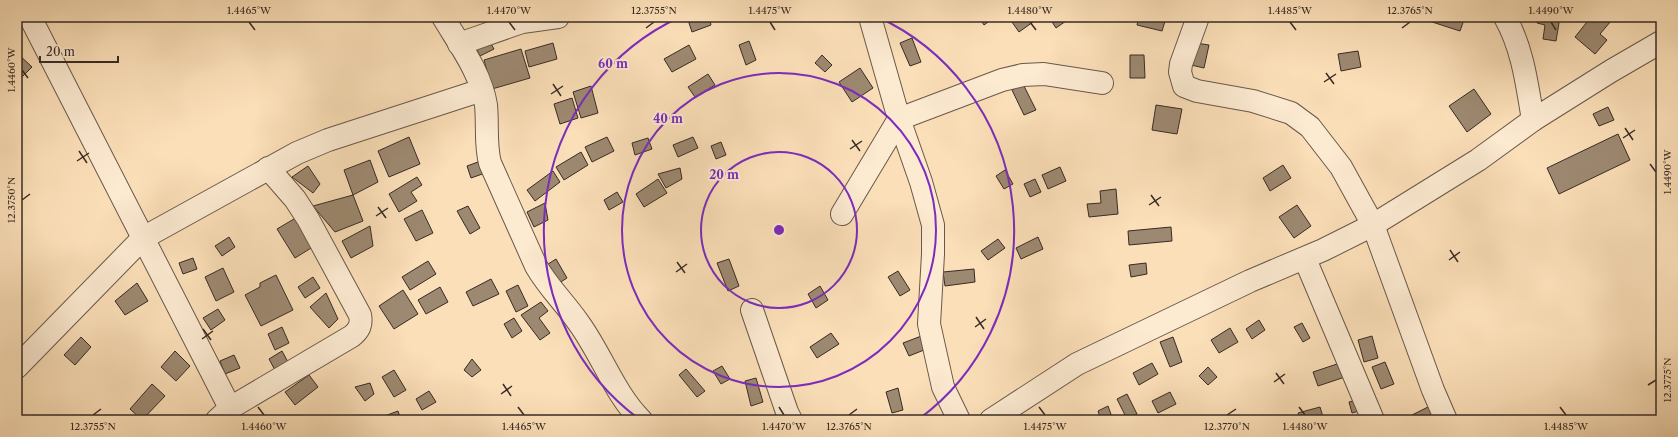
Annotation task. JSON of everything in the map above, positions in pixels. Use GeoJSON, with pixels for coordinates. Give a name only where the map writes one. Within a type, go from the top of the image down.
{"type":"FeatureCollection","features":[{"type":"Feature","properties":{"kind":"street"},"geometry":{"type":"LineString","coordinates":[[30,17],[142,238],[224,414],[352,336],[359,330],[361,322],[360,316],[308,219],[295,199],[268,168]]}},
{"type":"Feature","properties":{"kind":"street"},"geometry":{"type":"LineString","coordinates":[[443,17],[476,73],[486,106],[486,151],[536,266],[544,281],[578,322],[624,399],[641,420]]}},
{"type":"Feature","properties":{"kind":"street"},"geometry":{"type":"LineString","coordinates":[[459,44],[522,22],[558,17]]}},
{"type":"Feature","properties":{"kind":"street"},"geometry":{"type":"LineString","coordinates":[[870,17],[899,119],[921,182],[933,225],[933,261],[929,324],[943,387],[959,420]]}},
{"type":"Feature","properties":{"kind":"street"},"geometry":{"type":"LineString","coordinates":[[1198,17],[1181,64],[1181,76],[1184,86],[1197,91],[1253,101],[1291,113],[1310,127],[1341,167],[1372,225],[1433,390],[1446,420]]}},
{"type":"Feature","properties":{"kind":"street"},"geometry":{"type":"LineString","coordinates":[[1505,17],[1514,32],[1522,61],[1534,120]]}},
{"type":"Feature","properties":{"kind":"street"},"geometry":{"type":"LineString","coordinates":[[991,420],[1077,364],[1250,281],[1306,259],[1372,225],[1478,160],[1534,120],[1611,71],[1661,42]]}},
{"type":"Feature","properties":{"kind":"street"},"geometry":{"type":"LineString","coordinates":[[842,214],[899,119],[1002,80],[1022,75],[1044,74],[1102,83]]}},
{"type":"Feature","properties":{"kind":"street"},"geometry":{"type":"LineString","coordinates":[[17,367],[142,238],[297,153],[328,140],[482,90]]}},
{"type":"Feature","properties":{"kind":"street"},"geometry":{"type":"LineString","coordinates":[[1306,259],[1373,420]]}},
{"type":"Feature","properties":{"kind":"street"},"geometry":{"type":"LineString","coordinates":[[752,310],[782,399],[791,420]]}},
{"type":"Feature","properties":{"kind":"building"},"geometry":{"type":"Polygon","coordinates":[[[687,17],[709,17],[711,25],[692,32],[687,17]]]}},
{"type":"Feature","properties":{"kind":"building"},"geometry":{"type":"Polygon","coordinates":[[[979,17],[995,17],[984,25],[979,17]]]}},
{"type":"Feature","properties":{"kind":"building"},"geometry":{"type":"Polygon","coordinates":[[[1019,17],[1040,17],[1019,32],[1012,22],[1019,17]]]}},
{"type":"Feature","properties":{"kind":"building"},"geometry":{"type":"Polygon","coordinates":[[[1049,17],[1064,17],[1066,21],[1056,28],[1049,17]]]}},
{"type":"Feature","properties":{"kind":"building"},"geometry":{"type":"Polygon","coordinates":[[[1139,17],[1166,18],[1162,31],[1137,25],[1139,17]]]}},
{"type":"Feature","properties":{"kind":"building"},"geometry":{"type":"Polygon","coordinates":[[[1427,17],[1465,17],[1460,31],[1426,20],[1427,17]]]}},
{"type":"Feature","properties":{"kind":"building"},"geometry":{"type":"Polygon","coordinates":[[[1538,17],[1560,17],[1556,41],[1543,39],[1545,25],[1537,23],[1538,17]]]}},
{"type":"Feature","properties":{"kind":"building"},"geometry":{"type":"Polygon","coordinates":[[[1591,17],[1606,17],[1611,21],[1600,34],[1607,40],[1595,54],[1575,37],[1591,17]]]}},
{"type":"Feature","properties":{"kind":"building"},"geometry":{"type":"Polygon","coordinates":[[[487,37],[494,49],[480,56],[474,44],[487,37]]]}},
{"type":"Feature","properties":{"kind":"building"},"geometry":{"type":"Polygon","coordinates":[[[912,38],[921,62],[910,66],[900,43],[912,38]]]}},
{"type":"Feature","properties":{"kind":"building"},"geometry":{"type":"Polygon","coordinates":[[[749,41],[756,60],[746,65],[739,45],[749,41]]]}},
{"type":"Feature","properties":{"kind":"building"},"geometry":{"type":"Polygon","coordinates":[[[553,43],[557,59],[529,67],[525,51],[553,43]]]}},
{"type":"Feature","properties":{"kind":"building"},"geometry":{"type":"Polygon","coordinates":[[[1196,43],[1209,45],[1204,68],[1191,65],[1196,43]]]}},
{"type":"Feature","properties":{"kind":"building"},"geometry":{"type":"Polygon","coordinates":[[[689,45],[696,59],[672,72],[664,59],[689,45]]]}},
{"type":"Feature","properties":{"kind":"building"},"geometry":{"type":"Polygon","coordinates":[[[521,49],[530,78],[492,89],[484,60],[521,49]]]}},
{"type":"Feature","properties":{"kind":"building"},"geometry":{"type":"Polygon","coordinates":[[[1358,51],[1361,67],[1341,71],[1338,54],[1358,51]]]}},
{"type":"Feature","properties":{"kind":"building"},"geometry":{"type":"Polygon","coordinates":[[[17,53],[32,67],[22,77],[17,72],[17,53]]]}},
{"type":"Feature","properties":{"kind":"building"},"geometry":{"type":"Polygon","coordinates":[[[822,55],[832,65],[825,72],[815,63],[822,55]]]}},
{"type":"Feature","properties":{"kind":"building"},"geometry":{"type":"Polygon","coordinates":[[[1130,55],[1144,55],[1145,78],[1130,78],[1130,55]]]}},
{"type":"Feature","properties":{"kind":"building"},"geometry":{"type":"Polygon","coordinates":[[[860,68],[873,88],[852,102],[839,82],[860,68]]]}},
{"type":"Feature","properties":{"kind":"building"},"geometry":{"type":"Polygon","coordinates":[[[708,74],[715,85],[695,97],[688,87],[708,74]]]}},
{"type":"Feature","properties":{"kind":"building"},"geometry":{"type":"Polygon","coordinates":[[[1023,84],[1036,110],[1024,115],[1012,90],[1023,84]]]}},
{"type":"Feature","properties":{"kind":"building"},"geometry":{"type":"Polygon","coordinates":[[[591,86],[598,113],[581,118],[573,92],[591,86]]]}},
{"type":"Feature","properties":{"kind":"building"},"geometry":{"type":"Polygon","coordinates":[[[1474,89],[1491,114],[1467,132],[1449,106],[1474,89]]]}},
{"type":"Feature","properties":{"kind":"building"},"geometry":{"type":"Polygon","coordinates":[[[572,98],[578,118],[560,124],[554,104],[572,98]]]}},
{"type":"Feature","properties":{"kind":"building"},"geometry":{"type":"Polygon","coordinates":[[[1156,105],[1182,109],[1177,134],[1152,130],[1156,105]]]}},
{"type":"Feature","properties":{"kind":"building"},"geometry":{"type":"Polygon","coordinates":[[[1608,107],[1614,120],[1599,126],[1593,114],[1608,107]]]}},
{"type":"Feature","properties":{"kind":"building"},"geometry":{"type":"Polygon","coordinates":[[[1618,134],[1630,160],[1559,194],[1547,168],[1618,134]]]}},
{"type":"Feature","properties":{"kind":"building"},"geometry":{"type":"Polygon","coordinates":[[[409,137],[420,164],[389,177],[378,151],[409,137]]]}},
{"type":"Feature","properties":{"kind":"building"},"geometry":{"type":"Polygon","coordinates":[[[607,137],[614,151],[592,162],[585,147],[607,137]]]}},
{"type":"Feature","properties":{"kind":"building"},"geometry":{"type":"Polygon","coordinates":[[[693,137],[698,148],[678,157],[673,145],[693,137]]]}},
{"type":"Feature","properties":{"kind":"building"},"geometry":{"type":"Polygon","coordinates":[[[648,138],[652,149],[635,155],[632,143],[648,138]]]}},
{"type":"Feature","properties":{"kind":"building"},"geometry":{"type":"Polygon","coordinates":[[[721,142],[726,155],[716,159],[711,146],[721,142]]]}},
{"type":"Feature","properties":{"kind":"building"},"geometry":{"type":"Polygon","coordinates":[[[581,152],[588,165],[564,180],[556,167],[581,152]]]}},
{"type":"Feature","properties":{"kind":"building"},"geometry":{"type":"Polygon","coordinates":[[[489,158],[488,172],[471,178],[467,166],[489,158]]]}},
{"type":"Feature","properties":{"kind":"building"},"geometry":{"type":"Polygon","coordinates":[[[370,160],[378,182],[353,195],[344,170],[370,160]]]}},
{"type":"Feature","properties":{"kind":"building"},"geometry":{"type":"Polygon","coordinates":[[[1283,165],[1291,178],[1270,191],[1263,178],[1283,165]]]}},
{"type":"Feature","properties":{"kind":"building"},"geometry":{"type":"Polygon","coordinates":[[[308,166],[320,184],[313,193],[292,177],[308,166]]]}},
{"type":"Feature","properties":{"kind":"building"},"geometry":{"type":"Polygon","coordinates":[[[1060,167],[1066,181],[1048,189],[1042,175],[1060,167]]]}},
{"type":"Feature","properties":{"kind":"building"},"geometry":{"type":"Polygon","coordinates":[[[680,168],[682,179],[666,188],[658,174],[680,168]]]}},
{"type":"Feature","properties":{"kind":"building"},"geometry":{"type":"Polygon","coordinates":[[[1005,170],[1013,184],[1004,189],[996,176],[1005,170]]]}},
{"type":"Feature","properties":{"kind":"building"},"geometry":{"type":"Polygon","coordinates":[[[553,171],[560,182],[535,201],[527,190],[553,171]]]}},
{"type":"Feature","properties":{"kind":"building"},"geometry":{"type":"Polygon","coordinates":[[[417,177],[422,185],[411,192],[417,201],[399,212],[389,194],[417,177]]]}},
{"type":"Feature","properties":{"kind":"building"},"geometry":{"type":"Polygon","coordinates":[[[658,179],[667,193],[644,207],[636,194],[658,179]]]}},
{"type":"Feature","properties":{"kind":"building"},"geometry":{"type":"Polygon","coordinates":[[[1035,179],[1041,192],[1030,197],[1024,184],[1035,179]]]}},
{"type":"Feature","properties":{"kind":"building"},"geometry":{"type":"Polygon","coordinates":[[[1116,189],[1118,214],[1089,217],[1087,204],[1101,203],[1100,191],[1116,189]]]}},
{"type":"Feature","properties":{"kind":"building"},"geometry":{"type":"Polygon","coordinates":[[[617,192],[623,202],[609,210],[604,200],[617,192]]]}},
{"type":"Feature","properties":{"kind":"building"},"geometry":{"type":"Polygon","coordinates":[[[353,195],[363,221],[335,232],[313,206],[353,195]]]}},
{"type":"Feature","properties":{"kind":"building"},"geometry":{"type":"Polygon","coordinates":[[[545,203],[548,220],[534,227],[527,212],[545,203]]]}},
{"type":"Feature","properties":{"kind":"building"},"geometry":{"type":"Polygon","coordinates":[[[1297,205],[1311,226],[1294,238],[1279,217],[1297,205]]]}},
{"type":"Feature","properties":{"kind":"building"},"geometry":{"type":"Polygon","coordinates":[[[468,206],[480,228],[470,234],[457,211],[468,206]]]}},
{"type":"Feature","properties":{"kind":"building"},"geometry":{"type":"Polygon","coordinates":[[[422,210],[433,233],[416,241],[404,219],[422,210]]]}},
{"type":"Feature","properties":{"kind":"building"},"geometry":{"type":"Polygon","coordinates":[[[299,216],[316,245],[295,258],[277,229],[299,216]]]}},
{"type":"Feature","properties":{"kind":"building"},"geometry":{"type":"Polygon","coordinates":[[[370,226],[373,246],[351,258],[342,241],[370,226]]]}},
{"type":"Feature","properties":{"kind":"building"},"geometry":{"type":"Polygon","coordinates":[[[1171,227],[1172,241],[1129,245],[1128,231],[1171,227]]]}},
{"type":"Feature","properties":{"kind":"building"},"geometry":{"type":"Polygon","coordinates":[[[229,237],[235,247],[222,256],[215,246],[229,237]]]}},
{"type":"Feature","properties":{"kind":"building"},"geometry":{"type":"Polygon","coordinates":[[[1038,237],[1043,249],[1021,259],[1016,248],[1038,237]]]}},
{"type":"Feature","properties":{"kind":"building"},"geometry":{"type":"Polygon","coordinates":[[[998,239],[1005,248],[988,260],[981,251],[998,239]]]}},
{"type":"Feature","properties":{"kind":"building"},"geometry":{"type":"Polygon","coordinates":[[[193,258],[197,269],[183,274],[179,263],[193,258]]]}},
{"type":"Feature","properties":{"kind":"building"},"geometry":{"type":"Polygon","coordinates":[[[556,259],[567,278],[556,285],[545,266],[556,259]]]}},
{"type":"Feature","properties":{"kind":"building"},"geometry":{"type":"Polygon","coordinates":[[[729,259],[739,286],[728,291],[717,263],[729,259]]]}},
{"type":"Feature","properties":{"kind":"building"},"geometry":{"type":"Polygon","coordinates":[[[428,261],[436,274],[410,290],[402,277],[428,261]]]}},
{"type":"Feature","properties":{"kind":"building"},"geometry":{"type":"Polygon","coordinates":[[[1146,263],[1147,274],[1131,277],[1129,265],[1146,263]]]}},
{"type":"Feature","properties":{"kind":"building"},"geometry":{"type":"Polygon","coordinates":[[[223,268],[234,292],[216,301],[205,277],[223,268]]]}},
{"type":"Feature","properties":{"kind":"building"},"geometry":{"type":"Polygon","coordinates":[[[974,269],[975,282],[945,286],[943,272],[974,269]]]}},
{"type":"Feature","properties":{"kind":"building"},"geometry":{"type":"Polygon","coordinates":[[[898,271],[910,290],[900,296],[888,277],[898,271]]]}},
{"type":"Feature","properties":{"kind":"building"},"geometry":{"type":"Polygon","coordinates":[[[276,275],[293,310],[261,326],[245,295],[260,287],[260,283],[276,275]]]}},
{"type":"Feature","properties":{"kind":"building"},"geometry":{"type":"Polygon","coordinates":[[[313,277],[320,288],[305,298],[298,287],[313,277]]]}},
{"type":"Feature","properties":{"kind":"building"},"geometry":{"type":"Polygon","coordinates":[[[491,279],[499,294],[473,306],[466,292],[491,279]]]}},
{"type":"Feature","properties":{"kind":"building"},"geometry":{"type":"Polygon","coordinates":[[[137,283],[148,301],[125,315],[115,301],[137,283]]]}},
{"type":"Feature","properties":{"kind":"building"},"geometry":{"type":"Polygon","coordinates":[[[518,285],[528,306],[516,312],[506,291],[518,285]]]}},
{"type":"Feature","properties":{"kind":"building"},"geometry":{"type":"Polygon","coordinates":[[[820,286],[828,300],[816,308],[808,294],[820,286]]]}},
{"type":"Feature","properties":{"kind":"building"},"geometry":{"type":"Polygon","coordinates":[[[440,287],[448,302],[426,314],[418,300],[440,287]]]}},
{"type":"Feature","properties":{"kind":"building"},"geometry":{"type":"Polygon","coordinates":[[[403,290],[418,314],[394,329],[379,306],[403,290]]]}},
{"type":"Feature","properties":{"kind":"building"},"geometry":{"type":"Polygon","coordinates":[[[326,293],[338,319],[329,328],[310,307],[326,293]]]}},
{"type":"Feature","properties":{"kind":"building"},"geometry":{"type":"Polygon","coordinates":[[[541,302],[548,311],[539,318],[550,333],[540,340],[521,315],[541,302]]]}},
{"type":"Feature","properties":{"kind":"building"},"geometry":{"type":"Polygon","coordinates":[[[218,309],[225,320],[211,330],[203,318],[218,309]]]}},
{"type":"Feature","properties":{"kind":"building"},"geometry":{"type":"Polygon","coordinates":[[[514,318],[522,331],[512,338],[504,324],[514,318]]]}},
{"type":"Feature","properties":{"kind":"building"},"geometry":{"type":"Polygon","coordinates":[[[1259,320],[1265,330],[1252,339],[1246,329],[1259,320]]]}},
{"type":"Feature","properties":{"kind":"building"},"geometry":{"type":"Polygon","coordinates":[[[1302,323],[1310,338],[1303,342],[1294,327],[1302,323]]]}},
{"type":"Feature","properties":{"kind":"building"},"geometry":{"type":"Polygon","coordinates":[[[282,327],[289,343],[275,350],[268,334],[282,327]]]}},
{"type":"Feature","properties":{"kind":"building"},"geometry":{"type":"Polygon","coordinates":[[[1230,328],[1238,342],[1219,353],[1211,340],[1230,328]]]}},
{"type":"Feature","properties":{"kind":"building"},"geometry":{"type":"Polygon","coordinates":[[[831,333],[839,344],[817,358],[810,347],[831,333]]]}},
{"type":"Feature","properties":{"kind":"building"},"geometry":{"type":"Polygon","coordinates":[[[924,335],[929,348],[909,356],[903,343],[924,335]]]}},
{"type":"Feature","properties":{"kind":"building"},"geometry":{"type":"Polygon","coordinates":[[[1372,336],[1378,358],[1364,362],[1358,340],[1372,336]]]}},
{"type":"Feature","properties":{"kind":"building"},"geometry":{"type":"Polygon","coordinates":[[[81,337],[91,347],[75,365],[64,355],[81,337]]]}},
{"type":"Feature","properties":{"kind":"building"},"geometry":{"type":"Polygon","coordinates":[[[1173,337],[1182,362],[1170,367],[1160,342],[1173,337]]]}},
{"type":"Feature","properties":{"kind":"building"},"geometry":{"type":"Polygon","coordinates":[[[175,351],[190,366],[176,381],[161,367],[175,351]]]}},
{"type":"Feature","properties":{"kind":"building"},"geometry":{"type":"Polygon","coordinates":[[[282,351],[289,364],[276,372],[269,359],[282,351]]]}},
{"type":"Feature","properties":{"kind":"building"},"geometry":{"type":"Polygon","coordinates":[[[234,355],[240,368],[225,374],[220,361],[234,355]]]}},
{"type":"Feature","properties":{"kind":"building"},"geometry":{"type":"Polygon","coordinates":[[[472,359],[481,370],[472,377],[464,370],[472,359]]]}},
{"type":"Feature","properties":{"kind":"building"},"geometry":{"type":"Polygon","coordinates":[[[1385,362],[1394,384],[1381,389],[1372,367],[1385,362]]]}},
{"type":"Feature","properties":{"kind":"building"},"geometry":{"type":"Polygon","coordinates":[[[1152,363],[1158,374],[1139,385],[1133,373],[1152,363]]]}},
{"type":"Feature","properties":{"kind":"building"},"geometry":{"type":"Polygon","coordinates":[[[1340,363],[1345,377],[1318,386],[1313,372],[1340,363]]]}},
{"type":"Feature","properties":{"kind":"building"},"geometry":{"type":"Polygon","coordinates":[[[722,366],[730,379],[721,384],[713,371],[722,366]]]}},
{"type":"Feature","properties":{"kind":"building"},"geometry":{"type":"Polygon","coordinates":[[[1208,367],[1217,377],[1208,385],[1199,376],[1208,367]]]}},
{"type":"Feature","properties":{"kind":"building"},"geometry":{"type":"Polygon","coordinates":[[[686,369],[705,391],[697,397],[679,375],[686,369]]]}},
{"type":"Feature","properties":{"kind":"building"},"geometry":{"type":"Polygon","coordinates":[[[394,370],[406,390],[394,397],[382,377],[394,370]]]}},
{"type":"Feature","properties":{"kind":"building"},"geometry":{"type":"Polygon","coordinates":[[[309,375],[318,387],[295,405],[285,392],[309,375]]]}},
{"type":"Feature","properties":{"kind":"building"},"geometry":{"type":"Polygon","coordinates":[[[756,378],[763,402],[751,406],[745,381],[756,378]]]}},
{"type":"Feature","properties":{"kind":"building"},"geometry":{"type":"Polygon","coordinates":[[[370,383],[374,394],[365,401],[355,387],[370,383]]]}},
{"type":"Feature","properties":{"kind":"building"},"geometry":{"type":"Polygon","coordinates":[[[152,384],[165,396],[142,420],[130,409],[152,384]]]}},
{"type":"Feature","properties":{"kind":"building"},"geometry":{"type":"Polygon","coordinates":[[[898,388],[903,410],[892,413],[886,392],[898,388]]]}},
{"type":"Feature","properties":{"kind":"building"},"geometry":{"type":"Polygon","coordinates":[[[429,391],[436,402],[422,410],[416,399],[429,391]]]}},
{"type":"Feature","properties":{"kind":"building"},"geometry":{"type":"Polygon","coordinates":[[[1170,392],[1176,404],[1158,413],[1152,401],[1170,392]]]}},
{"type":"Feature","properties":{"kind":"building"},"geometry":{"type":"Polygon","coordinates":[[[1127,394],[1137,414],[1127,419],[1117,399],[1127,394]]]}},
{"type":"Feature","properties":{"kind":"building"},"geometry":{"type":"Polygon","coordinates":[[[1361,399],[1363,410],[1352,413],[1349,402],[1361,399]]]}},
{"type":"Feature","properties":{"kind":"building"},"geometry":{"type":"Polygon","coordinates":[[[1434,404],[1439,414],[1426,420],[1414,420],[1412,415],[1434,404]]]}},
{"type":"Feature","properties":{"kind":"building"},"geometry":{"type":"Polygon","coordinates":[[[1108,406],[1113,420],[1101,420],[1098,411],[1108,406]]]}},
{"type":"Feature","properties":{"kind":"building"},"geometry":{"type":"Polygon","coordinates":[[[1320,407],[1324,420],[1300,420],[1298,413],[1320,407]]]}},
{"type":"Feature","properties":{"kind":"building"},"geometry":{"type":"Polygon","coordinates":[[[398,411],[401,420],[374,420],[398,411]]]}},
{"type":"Feature","properties":{"kind":"building"},"geometry":{"type":"Polygon","coordinates":[[[1069,416],[1069,420],[1048,420],[1069,416]]]}}]}
